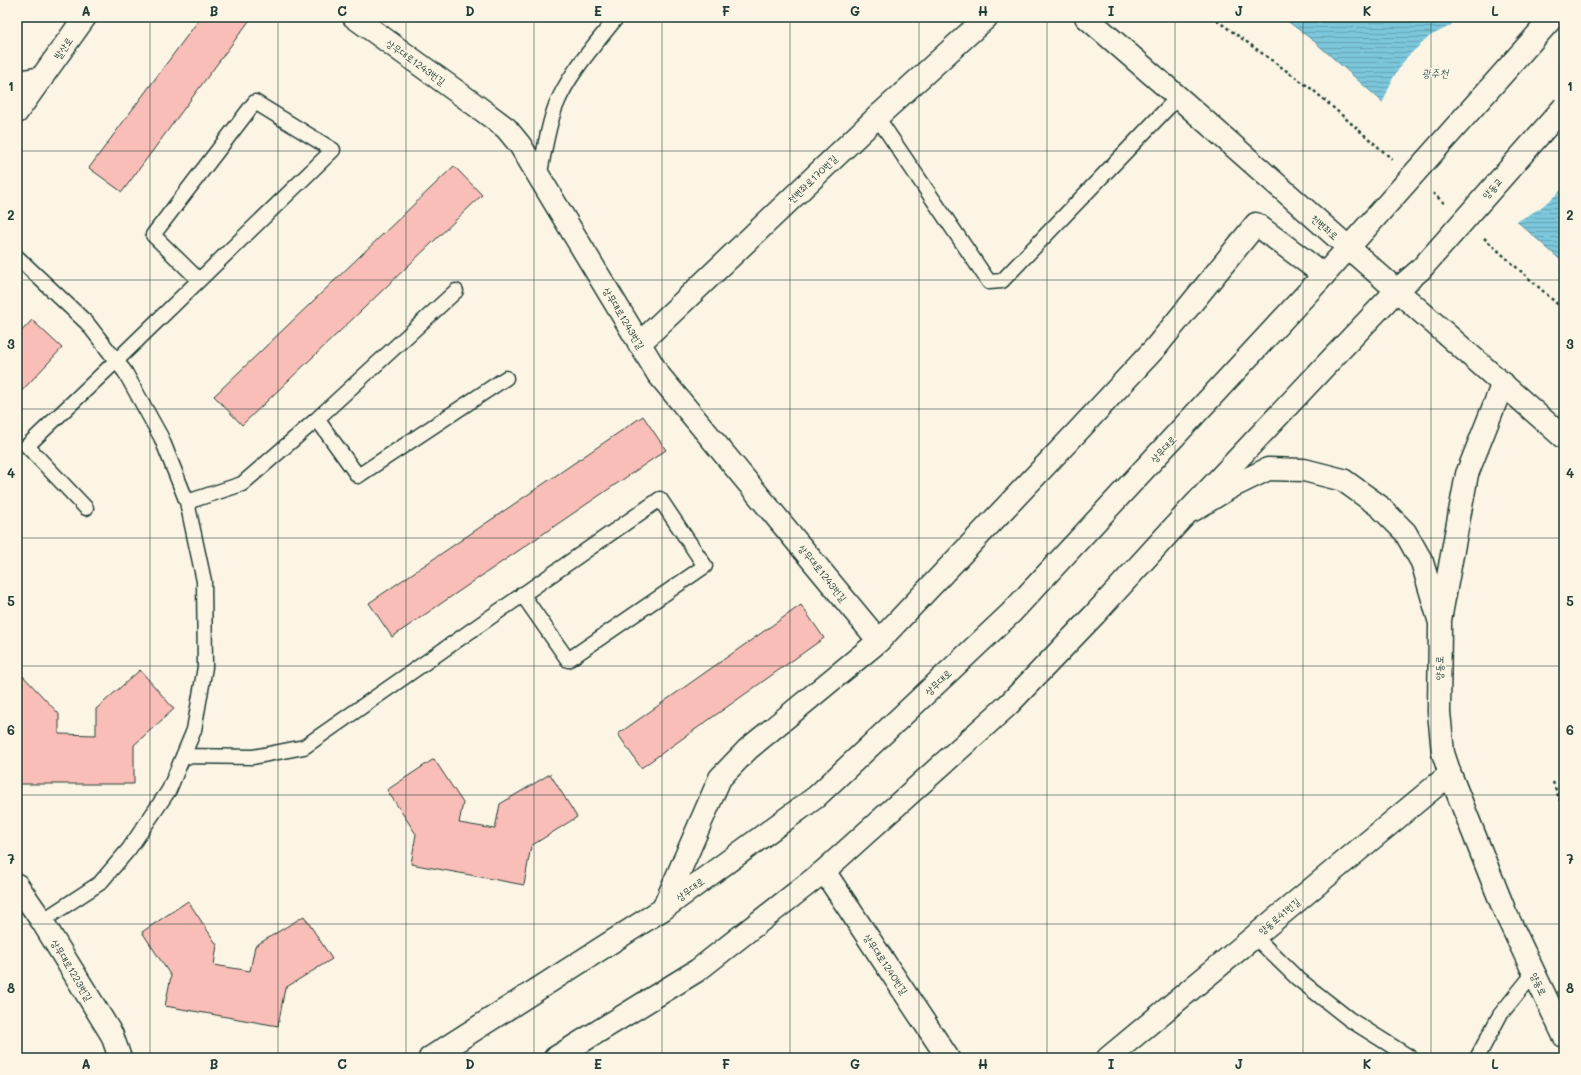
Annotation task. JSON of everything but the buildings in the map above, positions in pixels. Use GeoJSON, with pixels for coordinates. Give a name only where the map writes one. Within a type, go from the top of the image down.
{"type":"FeatureCollection","features":[{"type":"Feature","properties":{"kind":"street","name":"발산로"},"geometry":{"type":"LineString","coordinates":[[17,112],[84,17]]}},
{"type":"Feature","properties":{"kind":"street","name":"상무대로1243번길"},"geometry":{"type":"LineString","coordinates":[[354,17],[506,128],[520,145],[540,177],[658,374],[879,641]]}},
{"type":"Feature","properties":{"kind":"street","name":"천변좌로170번길"},"geometry":{"type":"LineString","coordinates":[[639,344],[877,117],[987,17]]}},
{"type":"Feature","properties":{"kind":"street","name":"천변좌로"},"geometry":{"type":"LineString","coordinates":[[1086,17],[1564,438]]}},
{"type":"Feature","properties":{"kind":"street","name":"상무대로"},"geometry":{"type":"LineString","coordinates":[[430,1058],[663,908],[816,797],[1011,613],[1324,275],[1553,17]]}},
{"type":"Feature","properties":{"kind":"street"},"geometry":{"type":"LineString","coordinates":[[17,82],[42,78]]}},
{"type":"Feature","properties":{"kind":"street","name":"양동교"},"geometry":{"type":"LineString","coordinates":[[1397,290],[1421,269],[1564,106]]}},
{"type":"Feature","properties":{"kind":"street"},"geometry":{"type":"LineString","coordinates":[[663,908],[720,778],[748,749],[879,641],[1156,347],[1256,224],[1324,275]]}},
{"type":"Feature","properties":{"kind":"street"},"geometry":{"type":"LineString","coordinates":[[555,1058],[698,970],[824,871],[1008,705],[1096,614],[1186,514],[1397,290]]}},
{"type":"Feature","properties":{"kind":"street"},"geometry":{"type":"LineString","coordinates":[[1440,623],[1467,474],[1503,383]]}},
{"type":"Feature","properties":{"kind":"street","name":"양동로"},"geometry":{"type":"LineString","coordinates":[[1186,514],[1231,487],[1268,470],[1304,470],[1343,480],[1379,506],[1405,532],[1422,562],[1440,623],[1439,712],[1443,753],[1505,912],[1564,1036]]}},
{"type":"Feature","properties":{"kind":"street","name":"양동로41번길"},"geometry":{"type":"LineString","coordinates":[[1108,1058],[1450,774]]}},
{"type":"Feature","properties":{"kind":"street","name":"상무대로1240번길"},"geometry":{"type":"LineString","coordinates":[[824,871],[948,1058]]}},
{"type":"Feature","properties":{"kind":"street","name":"상무대로1223번길"},"geometry":{"type":"LineString","coordinates":[[17,885],[42,921],[112,1035],[120,1058]]}},
{"type":"Feature","properties":{"kind":"lane"},"geometry":{"type":"LineString","coordinates":[[540,177],[548,130],[555,107],[571,77],[617,17]]}},
{"type":"Feature","properties":{"kind":"lane"},"geometry":{"type":"LineString","coordinates":[[877,117],[989,282],[1002,281],[1178,97]]}},
{"type":"Feature","properties":{"kind":"lane"},"geometry":{"type":"LineString","coordinates":[[86,508],[27,446],[116,361],[333,150],[255,102],[153,236],[199,280]]}},
{"type":"Feature","properties":{"kind":"lane"},"geometry":{"type":"LineString","coordinates":[[17,257],[87,323],[125,372],[160,437],[187,502],[204,582],[205,667],[194,730],[169,790],[129,849],[100,883],[42,921]]}},
{"type":"Feature","properties":{"kind":"lane"},"geometry":{"type":"LineString","coordinates":[[187,502],[242,484],[318,419],[456,291]]}},
{"type":"Feature","properties":{"kind":"lane"},"geometry":{"type":"LineString","coordinates":[[318,419],[358,476],[506,378]]}},
{"type":"Feature","properties":{"kind":"lane"},"geometry":{"type":"LineString","coordinates":[[183,756],[253,757],[304,747],[522,594],[660,499],[706,566],[568,660],[522,594]]}},
{"type":"Feature","properties":{"kind":"lane"},"geometry":{"type":"LineString","coordinates":[[1254,936],[1297,978],[1337,1010],[1411,1058]]}},
{"type":"Feature","properties":{"kind":"lane"},"geometry":{"type":"LineString","coordinates":[[1477,1058],[1500,1015],[1534,973]]}},
{"type":"Feature","properties":{"kind":"path"},"geometry":{"type":"LineString","coordinates":[[1553,782],[1564,810]]}},
{"type":"Feature","properties":{"kind":"water","name":"광주천"},"geometry":{"type":"Polygon","coordinates":[[[1282,17],[1456,17],[1564,117],[1564,263],[1315,42],[1282,17]]]}},
{"type":"Feature","properties":{"kind":"pier","name":"광주천"},"geometry":{"type":"Polygon","coordinates":[[[1459,17],[1564,114],[1564,186],[1539,209],[1516,222],[1382,104],[1393,78],[1407,57],[1430,36],[1450,26],[1459,17]]]}}]}
